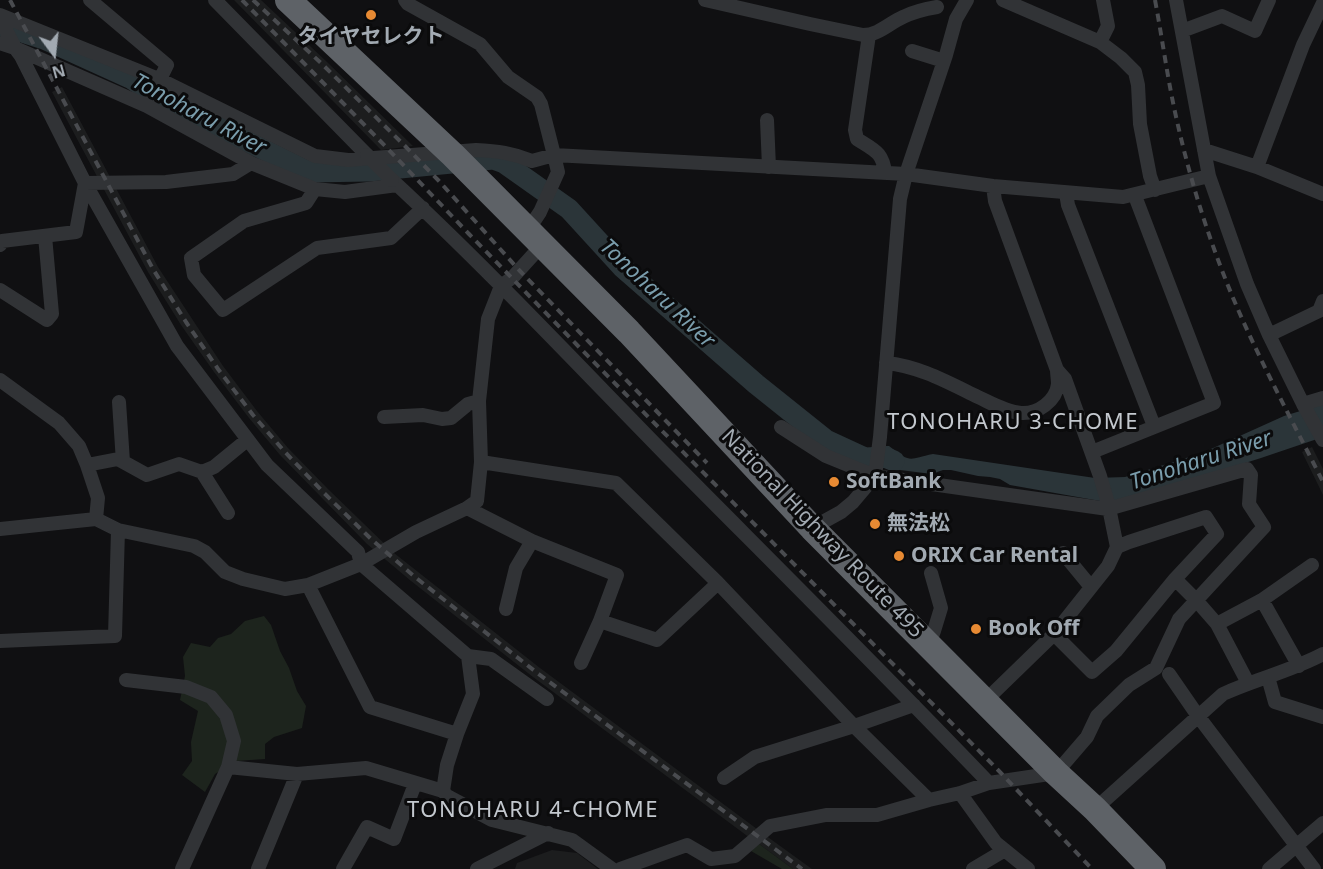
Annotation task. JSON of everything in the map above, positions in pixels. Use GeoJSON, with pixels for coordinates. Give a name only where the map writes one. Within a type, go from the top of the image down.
{"type":"FeatureCollection","features":[{"type":"Feature","properties":{"kind":"highway"},"geometry":{"type":"LineString","coordinates":[[288,0],[452,153]]}},
{"type":"Feature","properties":{"kind":"highway","name":"National Highway Route 495"},"geometry":{"type":"LineString","coordinates":[[452,153],[493,196],[537,229],[629,332],[812,528],[1153,869]]}},
{"type":"Feature","properties":{"kind":"street"},"geometry":{"type":"LineString","coordinates":[[90,0],[167,65],[148,104]]}},
{"type":"Feature","properties":{"kind":"street"},"geometry":{"type":"LineString","coordinates":[[215,0],[367,155],[501,286],[989,783]]}},
{"type":"Feature","properties":{"kind":"street"},"geometry":{"type":"LineString","coordinates":[[0,529],[96,519],[118,531],[194,546],[206,552],[225,572],[243,579],[285,589],[308,585],[361,564],[416,532],[477,501],[481,462],[479,401],[488,319],[501,286],[513,278],[537,229],[558,172],[541,104],[537,97],[508,77],[480,44],[408,4],[405,0]]}},
{"type":"Feature","properties":{"kind":"street"},"geometry":{"type":"LineString","coordinates":[[705,0],[869,35],[888,28],[902,17],[933,3],[956,20]]}},
{"type":"Feature","properties":{"kind":"street"},"geometry":{"type":"LineString","coordinates":[[812,528],[841,512],[853,502],[875,476],[880,442],[900,199],[956,20],[967,0]]}},
{"type":"Feature","properties":{"kind":"street"},"geometry":{"type":"LineString","coordinates":[[1003,0],[1100,42],[1135,72],[1140,124],[1155,190]]}},
{"type":"Feature","properties":{"kind":"street"},"geometry":{"type":"LineString","coordinates":[[1100,42],[1108,26],[1103,0]]}},
{"type":"Feature","properties":{"kind":"street"},"geometry":{"type":"LineString","coordinates":[[1176,0],[1209,176],[1247,284],[1269,335],[1322,437]]}},
{"type":"Feature","properties":{"kind":"street"},"geometry":{"type":"LineString","coordinates":[[1182,31],[1222,16],[1255,31],[1269,0]]}},
{"type":"Feature","properties":{"kind":"street"},"geometry":{"type":"LineString","coordinates":[[1257,167],[1303,45],[1322,2]]}},
{"type":"Feature","properties":{"kind":"street"},"geometry":{"type":"LineString","coordinates":[[0,17],[159,82],[315,156],[348,160],[495,151],[517,155],[532,161],[554,155],[906,174],[993,186],[1123,197],[1209,176]]}},
{"type":"Feature","properties":{"kind":"street"},"geometry":{"type":"LineString","coordinates":[[0,17],[9,44],[21,56],[85,183],[177,346],[267,465],[358,552],[361,564],[468,656],[490,659],[547,699]]}},
{"type":"Feature","properties":{"kind":"street"},"geometry":{"type":"LineString","coordinates":[[869,35],[855,130],[857,139],[884,160],[885,173]]}},
{"type":"Feature","properties":{"kind":"street"},"geometry":{"type":"LineString","coordinates":[[9,44],[148,104],[251,163],[315,189],[345,192],[395,182]]}},
{"type":"Feature","properties":{"kind":"street"},"geometry":{"type":"LineString","coordinates":[[912,51],[944,60]]}},
{"type":"Feature","properties":{"kind":"street"},"geometry":{"type":"LineString","coordinates":[[767,120],[770,167]]}},
{"type":"Feature","properties":{"kind":"street"},"geometry":{"type":"LineString","coordinates":[[1204,150],[1257,167],[1323,194]]}},
{"type":"Feature","properties":{"kind":"street"},"geometry":{"type":"LineString","coordinates":[[85,183],[166,182],[233,174],[251,163]]}},
{"type":"Feature","properties":{"kind":"street"},"geometry":{"type":"LineString","coordinates":[[0,245],[2,241],[76,232],[85,183]]}},
{"type":"Feature","properties":{"kind":"street"},"geometry":{"type":"LineString","coordinates":[[886,363],[924,372],[1007,411],[1022,413],[1038,410],[1049,403],[1058,386],[1057,370],[995,201],[993,186]]}},
{"type":"Feature","properties":{"kind":"street"},"geometry":{"type":"LineString","coordinates":[[315,189],[306,202],[244,221],[191,258],[194,275],[223,310],[317,248],[391,238],[423,208]]}},
{"type":"Feature","properties":{"kind":"street"},"geometry":{"type":"LineString","coordinates":[[1066,193],[1068,205],[1154,426]]}},
{"type":"Feature","properties":{"kind":"street"},"geometry":{"type":"LineString","coordinates":[[1092,452],[1214,404],[1134,196]]}},
{"type":"Feature","properties":{"kind":"street"},"geometry":{"type":"LineString","coordinates":[[0,291],[46,320],[52,314],[45,236]]}},
{"type":"Feature","properties":{"kind":"street"},"geometry":{"type":"LineString","coordinates":[[1269,335],[1319,311],[1323,301]]}},
{"type":"Feature","properties":{"kind":"street"},"geometry":{"type":"LineString","coordinates":[[985,701],[1054,634],[1108,566],[1117,547],[1092,452],[1065,379],[1057,370]]}},
{"type":"Feature","properties":{"kind":"street"},"geometry":{"type":"LineString","coordinates":[[0,380],[59,423],[79,446],[98,498],[96,519]]}},
{"type":"Feature","properties":{"kind":"street"},"geometry":{"type":"LineString","coordinates":[[1303,404],[1323,398]]}},
{"type":"Feature","properties":{"kind":"street"},"geometry":{"type":"LineString","coordinates":[[384,417],[423,415],[442,419],[451,418],[468,404],[479,401]]}},
{"type":"Feature","properties":{"kind":"street"},"geometry":{"type":"LineString","coordinates":[[119,402],[123,462]]}},
{"type":"Feature","properties":{"kind":"street"},"geometry":{"type":"LineString","coordinates":[[620,869],[687,845],[711,860],[735,856],[770,826],[826,814],[877,815],[989,783],[1056,773],[1087,737],[1097,716],[1129,685],[1156,668],[1179,619],[1264,527],[1249,504],[1251,475],[1247,469],[1108,506],[875,476],[826,456],[781,427]]}},
{"type":"Feature","properties":{"kind":"street"},"geometry":{"type":"LineString","coordinates":[[202,472],[214,467],[247,440]]}},
{"type":"Feature","properties":{"kind":"street"},"geometry":{"type":"LineString","coordinates":[[87,465],[118,459],[147,475],[179,464],[202,472],[228,513]]}},
{"type":"Feature","properties":{"kind":"street"},"geometry":{"type":"LineString","coordinates":[[481,462],[616,483],[929,800]]}},
{"type":"Feature","properties":{"kind":"street"},"geometry":{"type":"LineString","coordinates":[[467,508],[532,541],[617,575],[581,663]]}},
{"type":"Feature","properties":{"kind":"street"},"geometry":{"type":"LineString","coordinates":[[1054,634],[1092,672],[1116,651],[1175,579],[1217,534],[1206,517],[1117,547]]}},
{"type":"Feature","properties":{"kind":"street"},"geometry":{"type":"LineString","coordinates":[[0,641],[115,636],[118,531]]}},
{"type":"Feature","properties":{"kind":"street"},"geometry":{"type":"LineString","coordinates":[[506,609],[516,568],[532,541]]}},
{"type":"Feature","properties":{"kind":"street"},"geometry":{"type":"LineString","coordinates":[[1063,552],[1091,587]]}},
{"type":"Feature","properties":{"kind":"street"},"geometry":{"type":"LineString","coordinates":[[1217,624],[1262,600],[1311,565]]}},
{"type":"Feature","properties":{"kind":"street"},"geometry":{"type":"LineString","coordinates":[[929,644],[940,608],[931,573]]}},
{"type":"Feature","properties":{"kind":"street"},"geometry":{"type":"LineString","coordinates":[[1175,579],[1217,624],[1248,683]]}},
{"type":"Feature","properties":{"kind":"street"},"geometry":{"type":"LineString","coordinates":[[600,621],[657,640],[718,584]]}},
{"type":"Feature","properties":{"kind":"street"},"geometry":{"type":"LineString","coordinates":[[308,585],[370,707],[457,734]]}},
{"type":"Feature","properties":{"kind":"street"},"geometry":{"type":"LineString","coordinates":[[1262,600],[1299,666]]}},
{"type":"Feature","properties":{"kind":"street"},"geometry":{"type":"LineString","coordinates":[[1095,809],[1223,694],[1299,666],[1323,654]]}},
{"type":"Feature","properties":{"kind":"street"},"geometry":{"type":"LineString","coordinates":[[443,791],[447,765],[473,694],[468,656]]}},
{"type":"Feature","properties":{"kind":"street"},"geometry":{"type":"LineString","coordinates":[[1169,674],[1314,869]]}},
{"type":"Feature","properties":{"kind":"street"},"geometry":{"type":"LineString","coordinates":[[1268,677],[1275,702],[1323,717]]}},
{"type":"Feature","properties":{"kind":"street"},"geometry":{"type":"LineString","coordinates":[[126,680],[186,687],[211,697],[226,715],[234,741],[228,767],[182,869]]}},
{"type":"Feature","properties":{"kind":"street"},"geometry":{"type":"LineString","coordinates":[[724,778],[755,757],[914,705]]}},
{"type":"Feature","properties":{"kind":"street"},"geometry":{"type":"LineString","coordinates":[[228,767],[297,774],[366,768],[443,791],[447,796],[492,820],[572,840],[612,869]]}},
{"type":"Feature","properties":{"kind":"street"},"geometry":{"type":"LineString","coordinates":[[258,869],[297,774]]}},
{"type":"Feature","properties":{"kind":"street"},"geometry":{"type":"LineString","coordinates":[[343,869],[367,827],[394,839],[415,784]]}},
{"type":"Feature","properties":{"kind":"street"},"geometry":{"type":"LineString","coordinates":[[960,793],[996,843],[1028,869]]}},
{"type":"Feature","properties":{"kind":"street"},"geometry":{"type":"LineString","coordinates":[[1269,869],[1323,823]]}},
{"type":"Feature","properties":{"kind":"street"},"geometry":{"type":"LineString","coordinates":[[477,869],[548,833]]}},
{"type":"Feature","properties":{"kind":"street"},"geometry":{"type":"LineString","coordinates":[[973,869],[1005,850]]}},
{"type":"Feature","properties":{"kind":"shaded area"},"geometry":{"type":"Polygon","coordinates":[[[234,0],[261,0],[413,146],[381,150],[234,0]]]}},
{"type":"Feature","properties":{"kind":"shaded area"},"geometry":{"type":"Polygon","coordinates":[[[62,87],[158,267],[223,366],[288,448],[394,553],[540,668],[757,829],[750,838],[533,677],[411,581],[367,544],[280,455],[214,372],[148,272],[52,92],[62,87]]]}},
{"type":"Feature","properties":{"kind":"shaded area"},"geometry":{"type":"Polygon","coordinates":[[[1312,447],[1323,469],[1323,495],[1302,452],[1312,447]]]}},
{"type":"Feature","properties":{"kind":"shaded area"},"geometry":{"type":"Polygon","coordinates":[[[264,616],[271,625],[297,691],[306,706],[302,728],[274,737],[265,744],[265,759],[236,761],[215,774],[205,792],[182,775],[192,761],[191,742],[198,711],[180,700],[185,676],[183,657],[191,643],[210,647],[218,638],[231,634],[245,621],[264,616]]]}},
{"type":"Feature","properties":{"kind":"shaded area"},"geometry":{"type":"Polygon","coordinates":[[[765,835],[812,869],[793,869],[759,844],[765,835]]]}},
{"type":"Feature","properties":{"kind":"shaded area"},"geometry":{"type":"Polygon","coordinates":[[[759,844],[793,869],[782,869],[751,851],[759,844]]]}},
{"type":"Feature","properties":{"kind":"shaded area"},"geometry":{"type":"Polygon","coordinates":[[[552,850],[577,853],[598,869],[515,869],[517,863],[552,850]]]}},
{"type":"Feature","properties":{"kind":"water"},"geometry":{"type":"Polygon","coordinates":[[[1323,404],[1323,437],[1121,502],[1100,501],[1010,485],[1000,479],[951,470],[932,474],[884,468],[870,469],[865,458],[868,450],[873,446],[889,446],[910,459],[933,454],[1095,478],[1125,477],[1202,453],[1284,416],[1323,404]]]}},
{"type":"Feature","properties":{"kind":"waterway","name":"Tonoharu River"},"geometry":{"type":"LineString","coordinates":[[0,25],[44,39],[132,79],[226,131],[309,172],[369,171],[493,159],[504,163],[569,209],[622,267],[756,384],[826,440],[865,458],[885,457],[894,461]]}},
{"type":"Feature","properties":{"kind":"railway"},"geometry":{"type":"LineString","coordinates":[[10,0],[153,269],[218,369],[284,451],[371,539],[415,577],[536,672],[802,869]]}},
{"type":"Feature","properties":{"kind":"railway"},"geometry":{"type":"LineString","coordinates":[[242,0],[579,347],[998,770],[1092,869]]}},
{"type":"Feature","properties":{"kind":"railway"},"geometry":{"type":"LineString","coordinates":[[253,0],[406,147],[519,270],[707,463]]}},
{"type":"Feature","properties":{"kind":"railway"},"geometry":{"type":"LineString","coordinates":[[1155,0],[1179,131],[1194,189],[1213,246],[1255,348],[1323,482]]}},
{"type":"Feature","properties":{"kind":"place","name":"タイヤセレクト"},"geometry":{"type":"Point","coordinates":[371,15]}},
{"type":"Feature","properties":{"kind":"place","name":"SoftBank"},"geometry":{"type":"Point","coordinates":[834,482]}},
{"type":"Feature","properties":{"kind":"place","name":"無法松"},"geometry":{"type":"Point","coordinates":[875,524]}},
{"type":"Feature","properties":{"kind":"place","name":"ORIX Car Rental"},"geometry":{"type":"Point","coordinates":[899,556]}},
{"type":"Feature","properties":{"kind":"place","name":"Book Off"},"geometry":{"type":"Point","coordinates":[976,629]}},
{"type":"Feature","properties":{"kind":"district","name":"TONOHARU 3-CHOME"},"geometry":{"type":"Point","coordinates":[1013,423]}},
{"type":"Feature","properties":{"kind":"district","name":"TONOHARU 4-CHOME"},"geometry":{"type":"Point","coordinates":[533,811]}}]}
